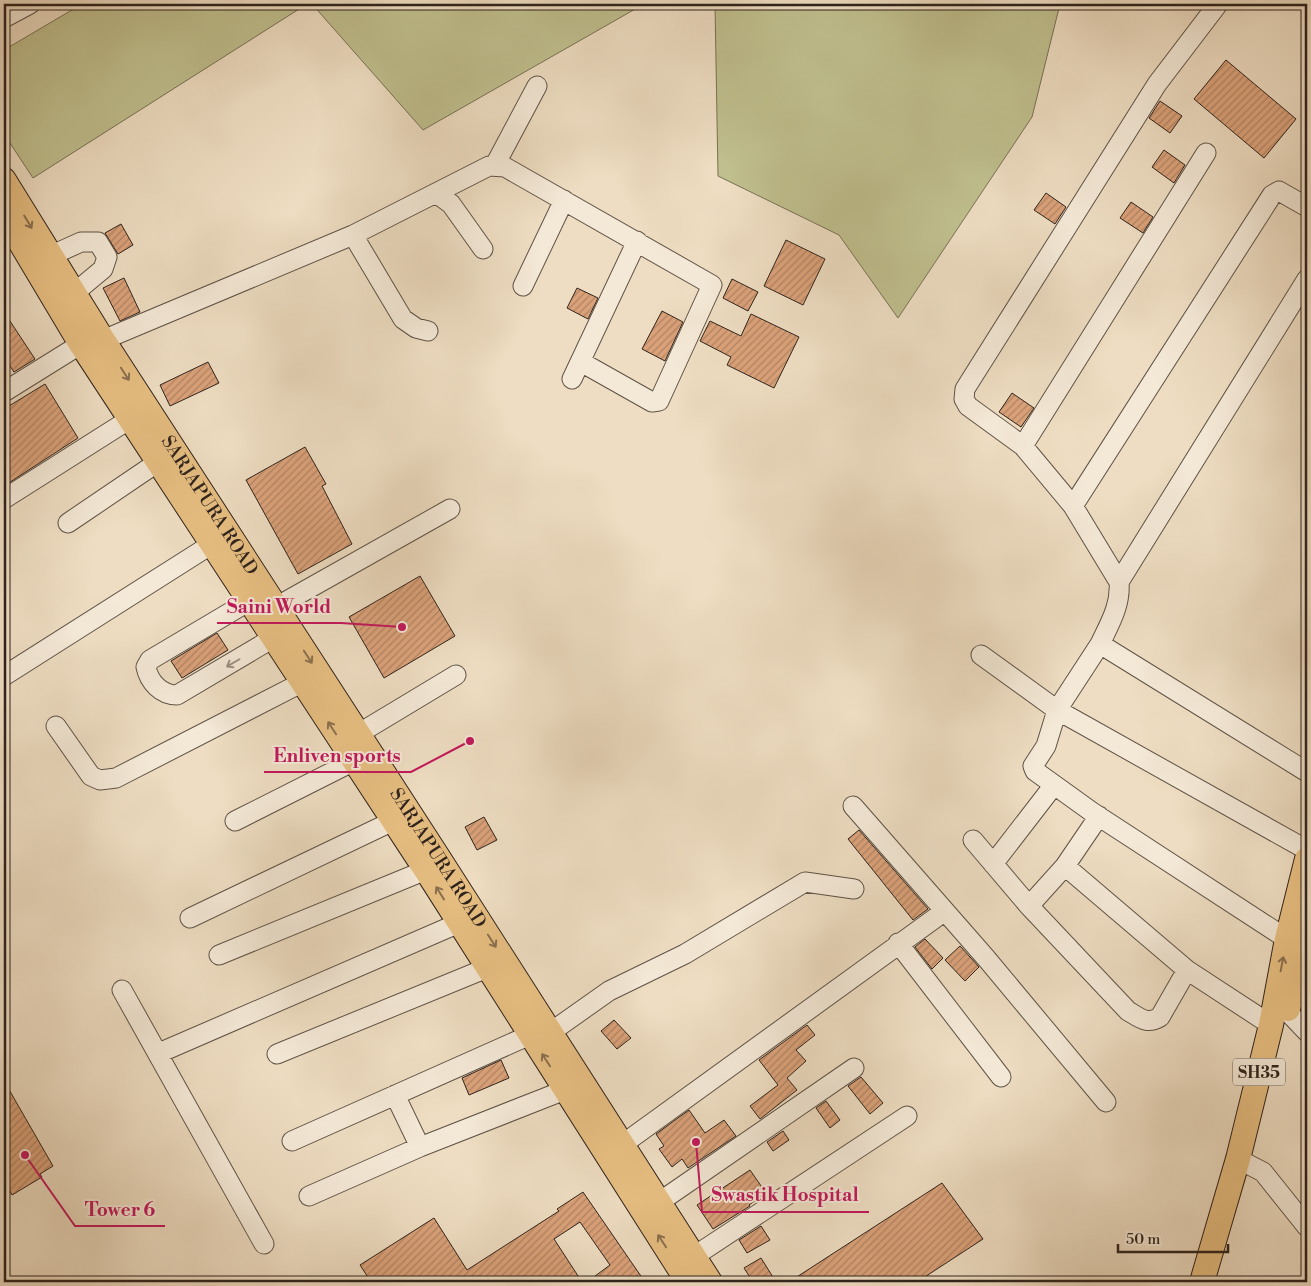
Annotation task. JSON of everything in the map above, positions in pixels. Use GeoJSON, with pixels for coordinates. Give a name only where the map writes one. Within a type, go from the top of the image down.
{"type":"FeatureCollection","features":[{"type":"Feature","properties":{"kind":"main road","name":"SARJAPURA ROAD"},"geometry":{"type":"LineString","coordinates":[[4,180],[50,256],[61,286],[92,342],[130,419],[250,600],[282,633],[358,734],[540,1034],[615,1151],[688,1282]]}},
{"type":"Feature","properties":{"kind":"main road","name":"SARJAPURA ROAD"},"geometry":{"type":"LineString","coordinates":[[4,215],[61,286]]}},
{"type":"Feature","properties":{"kind":"main road","name":"SARJAPURA ROAD"},"geometry":{"type":"LineString","coordinates":[[92,342],[276,607],[282,633],[302,682],[426,870],[487,968],[540,1034],[565,1090],[658,1203],[710,1282]]}},
{"type":"Feature","properties":{"kind":"main road","name":"SH35"},"geometry":{"type":"LineString","coordinates":[[1212,1282],[1297,937],[1307,859]]}},
{"type":"Feature","properties":{"kind":"main road","name":"SH35"},"geometry":{"type":"LineString","coordinates":[[1202,1282],[1242,1160]]}},
{"type":"Feature","properties":{"kind":"street"},"geometry":{"type":"LineString","coordinates":[[4,18],[30,4]]}},
{"type":"Feature","properties":{"kind":"street"},"geometry":{"type":"LineString","coordinates":[[1218,4],[1157,84],[965,389],[964,399],[968,406],[1023,446],[1073,506],[1119,582],[1120,596],[1118,607],[1100,644],[1058,710],[1046,746],[1033,766],[1035,771],[1099,816],[1297,937]]}},
{"type":"Feature","properties":{"kind":"street"},"geometry":{"type":"LineString","coordinates":[[495,165],[537,86]]}},
{"type":"Feature","properties":{"kind":"street"},"geometry":{"type":"LineString","coordinates":[[1023,446],[1206,153]]}},
{"type":"Feature","properties":{"kind":"street"},"geometry":{"type":"LineString","coordinates":[[4,392],[92,342],[353,236],[489,166],[495,165],[505,167],[564,200],[637,241],[710,282],[712,288],[659,401],[656,403],[577,371],[637,241]]}},
{"type":"Feature","properties":{"kind":"street"},"geometry":{"type":"LineString","coordinates":[[1073,506],[1272,195],[1279,192],[1307,206]]}},
{"type":"Feature","properties":{"kind":"street"},"geometry":{"type":"LineString","coordinates":[[436,193],[451,204],[483,249]]}},
{"type":"Feature","properties":{"kind":"street"},"geometry":{"type":"LineString","coordinates":[[523,286],[564,200]]}},
{"type":"Feature","properties":{"kind":"street"},"geometry":{"type":"LineString","coordinates":[[353,236],[403,319],[416,328],[428,331]]}},
{"type":"Feature","properties":{"kind":"street"},"geometry":{"type":"LineString","coordinates":[[50,256],[80,242],[98,242],[107,257],[103,269],[61,286]]}},
{"type":"Feature","properties":{"kind":"street"},"geometry":{"type":"LineString","coordinates":[[1119,582],[1307,279]]}},
{"type":"Feature","properties":{"kind":"street"},"geometry":{"type":"LineString","coordinates":[[4,499],[130,419]]}},
{"type":"Feature","properties":{"kind":"street"},"geometry":{"type":"LineString","coordinates":[[68,523],[158,462]]}},
{"type":"Feature","properties":{"kind":"street"},"geometry":{"type":"LineString","coordinates":[[276,607],[450,509]]}},
{"type":"Feature","properties":{"kind":"street"},"geometry":{"type":"LineString","coordinates":[[4,676],[212,544]]}},
{"type":"Feature","properties":{"kind":"street"},"geometry":{"type":"LineString","coordinates":[[250,600],[150,660],[146,667],[147,675],[159,690],[169,695],[177,695],[282,633]]}},
{"type":"Feature","properties":{"kind":"street"},"geometry":{"type":"LineString","coordinates":[[1100,644],[1307,772]]}},
{"type":"Feature","properties":{"kind":"street"},"geometry":{"type":"LineString","coordinates":[[981,655],[1058,710],[1307,850]]}},
{"type":"Feature","properties":{"kind":"street"},"geometry":{"type":"LineString","coordinates":[[358,734],[456,676]]}},
{"type":"Feature","properties":{"kind":"street"},"geometry":{"type":"LineString","coordinates":[[56,726],[91,776],[100,780],[116,778],[302,682]]}},
{"type":"Feature","properties":{"kind":"street"},"geometry":{"type":"LineString","coordinates":[[235,821],[354,761]]}},
{"type":"Feature","properties":{"kind":"street"},"geometry":{"type":"LineString","coordinates":[[993,864],[1054,785]]}},
{"type":"Feature","properties":{"kind":"street"},"geometry":{"type":"LineString","coordinates":[[853,806],[945,911],[1106,1102]]}},
{"type":"Feature","properties":{"kind":"street"},"geometry":{"type":"LineString","coordinates":[[1029,906],[1064,866],[1099,816]]}},
{"type":"Feature","properties":{"kind":"street"},"geometry":{"type":"LineString","coordinates":[[190,918],[393,821]]}},
{"type":"Feature","properties":{"kind":"street"},"geometry":{"type":"LineString","coordinates":[[973,840],[1029,906],[1128,1011],[1143,1020],[1153,1021],[1160,1017],[1187,970]]}},
{"type":"Feature","properties":{"kind":"street"},"geometry":{"type":"LineString","coordinates":[[1064,866],[1187,970],[1277,1014],[1307,1032]]}},
{"type":"Feature","properties":{"kind":"street"},"geometry":{"type":"LineString","coordinates":[[219,955],[426,870]]}},
{"type":"Feature","properties":{"kind":"street"},"geometry":{"type":"LineString","coordinates":[[292,1141],[540,1034],[609,991],[684,954],[806,882],[854,889]]}},
{"type":"Feature","properties":{"kind":"street"},"geometry":{"type":"LineString","coordinates":[[615,1151],[898,943],[945,911]]}},
{"type":"Feature","properties":{"kind":"street"},"geometry":{"type":"LineString","coordinates":[[159,1053],[459,923]]}},
{"type":"Feature","properties":{"kind":"street"},"geometry":{"type":"LineString","coordinates":[[898,943],[1001,1077]]}},
{"type":"Feature","properties":{"kind":"street"},"geometry":{"type":"LineString","coordinates":[[277,1054],[487,968]]}},
{"type":"Feature","properties":{"kind":"street"},"geometry":{"type":"LineString","coordinates":[[122,990],[159,1053],[264,1244]]}},
{"type":"Feature","properties":{"kind":"street"},"geometry":{"type":"LineString","coordinates":[[658,1203],[854,1068]]}},
{"type":"Feature","properties":{"kind":"street"},"geometry":{"type":"LineString","coordinates":[[309,1196],[420,1147],[565,1090]]}},
{"type":"Feature","properties":{"kind":"street"},"geometry":{"type":"LineString","coordinates":[[395,1095],[420,1147]]}},
{"type":"Feature","properties":{"kind":"street"},"geometry":{"type":"LineString","coordinates":[[694,1257],[907,1116]]}},
{"type":"Feature","properties":{"kind":"street"},"geometry":{"type":"LineString","coordinates":[[1242,1160],[1262,1172],[1271,1181],[1307,1227]]}},
{"type":"Feature","properties":{"kind":"shaded area"},"geometry":{"type":"Polygon","coordinates":[[[82,4],[307,4],[33,178],[4,134],[4,50],[82,4]]]}},
{"type":"Feature","properties":{"kind":"shaded area"},"geometry":{"type":"Polygon","coordinates":[[[312,4],[644,4],[423,130],[312,4]]]}},
{"type":"Feature","properties":{"kind":"shaded area"},"geometry":{"type":"Polygon","coordinates":[[[715,4],[1060,4],[1032,117],[898,318],[839,235],[718,176],[715,4]]]}},
{"type":"Feature","properties":{"kind":"building"},"geometry":{"type":"Polygon","coordinates":[[[1226,60],[1296,119],[1264,158],[1194,99],[1226,60]]]}},
{"type":"Feature","properties":{"kind":"building"},"geometry":{"type":"Polygon","coordinates":[[[1160,101],[1182,116],[1170,133],[1149,118],[1160,101]]]}},
{"type":"Feature","properties":{"kind":"building"},"geometry":{"type":"Polygon","coordinates":[[[1164,150],[1185,165],[1174,183],[1152,167],[1164,150]]]}},
{"type":"Feature","properties":{"kind":"building"},"geometry":{"type":"Polygon","coordinates":[[[1046,193],[1066,207],[1055,224],[1034,210],[1046,193]]]}},
{"type":"Feature","properties":{"kind":"building"},"geometry":{"type":"Polygon","coordinates":[[[1131,202],[1153,217],[1143,233],[1120,218],[1131,202]]]}},
{"type":"Feature","properties":{"kind":"building"},"geometry":{"type":"Polygon","coordinates":[[[121,224],[133,245],[118,254],[105,233],[121,224]]]}},
{"type":"Feature","properties":{"kind":"building"},"geometry":{"type":"Polygon","coordinates":[[[786,240],[825,259],[803,305],[764,286],[786,240]]]}},
{"type":"Feature","properties":{"kind":"building"},"geometry":{"type":"Polygon","coordinates":[[[124,278],[140,312],[120,321],[103,288],[124,278]]]}},
{"type":"Feature","properties":{"kind":"building"},"geometry":{"type":"Polygon","coordinates":[[[732,279],[758,292],[748,311],[723,298],[732,279]]]}},
{"type":"Feature","properties":{"kind":"building"},"geometry":{"type":"Polygon","coordinates":[[[577,288],[598,298],[588,319],[567,308],[577,288]]]}},
{"type":"Feature","properties":{"kind":"building"},"geometry":{"type":"Polygon","coordinates":[[[662,311],[683,322],[665,361],[642,349],[662,311]]]}},
{"type":"Feature","properties":{"kind":"building"},"geometry":{"type":"Polygon","coordinates":[[[4,312],[35,359],[14,372],[4,357],[4,312]]]}},
{"type":"Feature","properties":{"kind":"building"},"geometry":{"type":"Polygon","coordinates":[[[751,314],[799,337],[774,388],[727,365],[731,357],[700,341],[710,321],[741,336],[751,314]]]}},
{"type":"Feature","properties":{"kind":"building"},"geometry":{"type":"Polygon","coordinates":[[[208,362],[219,383],[170,406],[160,385],[208,362]]]}},
{"type":"Feature","properties":{"kind":"building"},"geometry":{"type":"Polygon","coordinates":[[[45,384],[78,438],[4,486],[4,409],[45,384]]]}},
{"type":"Feature","properties":{"kind":"building"},"geometry":{"type":"Polygon","coordinates":[[[1012,393],[1034,408],[1021,427],[999,412],[1012,393]]]}},
{"type":"Feature","properties":{"kind":"building"},"geometry":{"type":"Polygon","coordinates":[[[305,447],[326,484],[322,486],[352,544],[298,574],[246,480],[305,447]]]}},
{"type":"Feature","properties":{"kind":"building"},"geometry":{"type":"Polygon","coordinates":[[[420,576],[455,636],[384,678],[349,617],[420,576]]]}},
{"type":"Feature","properties":{"kind":"building"},"geometry":{"type":"Polygon","coordinates":[[[217,633],[228,650],[182,678],[171,661],[217,633]]]}},
{"type":"Feature","properties":{"kind":"building"},"geometry":{"type":"Polygon","coordinates":[[[484,817],[497,840],[477,850],[465,827],[484,817]]]}},
{"type":"Feature","properties":{"kind":"building"},"geometry":{"type":"Polygon","coordinates":[[[859,830],[928,909],[913,920],[848,839],[859,830]]]}},
{"type":"Feature","properties":{"kind":"building"},"geometry":{"type":"Polygon","coordinates":[[[925,939],[943,958],[932,969],[915,947],[925,939]]]}},
{"type":"Feature","properties":{"kind":"building"},"geometry":{"type":"Polygon","coordinates":[[[960,946],[979,967],[965,981],[945,960],[960,946]]]}},
{"type":"Feature","properties":{"kind":"building"},"geometry":{"type":"Polygon","coordinates":[[[614,1020],[631,1038],[617,1049],[601,1031],[614,1020]]]}},
{"type":"Feature","properties":{"kind":"building"},"geometry":{"type":"Polygon","coordinates":[[[807,1025],[815,1035],[796,1050],[806,1061],[787,1078],[797,1090],[760,1119],[750,1106],[778,1085],[759,1060],[807,1025]]]}},
{"type":"Feature","properties":{"kind":"building"},"geometry":{"type":"Polygon","coordinates":[[[501,1060],[509,1078],[469,1095],[462,1078],[501,1060]]]}},
{"type":"Feature","properties":{"kind":"building"},"geometry":{"type":"Polygon","coordinates":[[[861,1077],[883,1103],[870,1114],[848,1086],[861,1077]]]}},
{"type":"Feature","properties":{"kind":"building"},"geometry":{"type":"Polygon","coordinates":[[[4,1081],[53,1166],[40,1174],[42,1177],[12,1195],[10,1191],[4,1195],[4,1081]]]}},
{"type":"Feature","properties":{"kind":"building"},"geometry":{"type":"Polygon","coordinates":[[[826,1101],[840,1120],[830,1128],[816,1108],[826,1101]]]}},
{"type":"Feature","properties":{"kind":"building"},"geometry":{"type":"Polygon","coordinates":[[[689,1110],[705,1133],[724,1120],[736,1136],[688,1168],[682,1159],[672,1167],[659,1149],[664,1146],[656,1134],[689,1110]]]}},
{"type":"Feature","properties":{"kind":"building"},"geometry":{"type":"Polygon","coordinates":[[[783,1131],[789,1140],[773,1151],[767,1142],[783,1131]]]}},
{"type":"Feature","properties":{"kind":"building"},"geometry":{"type":"Polygon","coordinates":[[[750,1170],[766,1193],[750,1206],[713,1229],[697,1205],[750,1170]]]}},
{"type":"Feature","properties":{"kind":"building"},"geometry":{"type":"Polygon","coordinates":[[[942,1183],[983,1239],[917,1282],[789,1282],[942,1183]]]}},
{"type":"Feature","properties":{"kind":"building"},"geometry":{"type":"Polygon","coordinates":[[[583,1192],[645,1282],[587,1282],[610,1265],[580,1222],[554,1239],[582,1282],[371,1282],[360,1265],[434,1218],[467,1270],[559,1211],[557,1209],[583,1192]]]}},
{"type":"Feature","properties":{"kind":"building"},"geometry":{"type":"Polygon","coordinates":[[[761,1226],[770,1240],[747,1253],[739,1240],[761,1226]]]}},
{"type":"Feature","properties":{"kind":"building"},"geometry":{"type":"Polygon","coordinates":[[[761,1258],[776,1282],[753,1282],[744,1268],[761,1258]]]}},
{"type":"Feature","properties":{"kind":"place","name":"Saini World"},"geometry":{"type":"Point","coordinates":[402,627]}},
{"type":"Feature","properties":{"kind":"place","name":"Enliven sports"},"geometry":{"type":"Point","coordinates":[470,741]}},
{"type":"Feature","properties":{"kind":"place","name":"Swastik Hospital"},"geometry":{"type":"Point","coordinates":[696,1142]}},
{"type":"Feature","properties":{"kind":"place","name":"Tower 6"},"geometry":{"type":"Point","coordinates":[25,1155]}}]}
